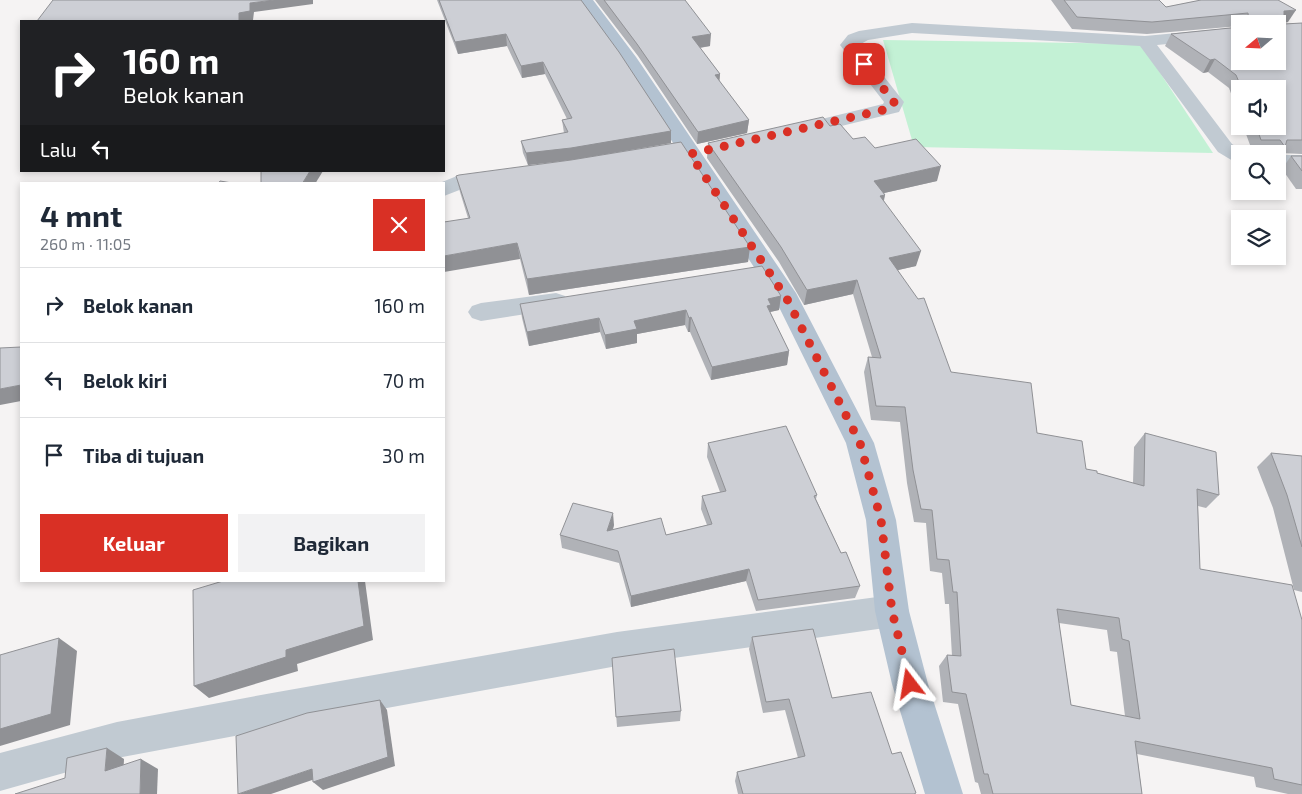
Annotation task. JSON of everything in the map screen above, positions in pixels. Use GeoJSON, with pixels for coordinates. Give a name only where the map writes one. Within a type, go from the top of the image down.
{"type":"FeatureCollection","features":[{"type":"Feature","properties":{"kind":"main road"},"geometry":{"type":"LineString","coordinates":[[584,0],[624,55],[787,299],[860,443],[881,520],[892,611],[910,684],[944,794]]}},
{"type":"Feature","properties":{"kind":"street"},"geometry":{"type":"LineString","coordinates":[[771,137],[892,108],[894,102],[849,45],[854,39],[865,35],[897,30],[937,28],[1145,42],[1231,33]]}},
{"type":"Feature","properties":{"kind":"street"},"geometry":{"type":"LineString","coordinates":[[1145,42],[1226,148],[1231,151]]}},
{"type":"Feature","properties":{"kind":"street"},"geometry":{"type":"LineString","coordinates":[[1286,161],[1302,161]]}},
{"type":"Feature","properties":{"kind":"street"},"geometry":{"type":"LineString","coordinates":[[445,189],[457,183],[515,175]]}},
{"type":"Feature","properties":{"kind":"street"},"geometry":{"type":"LineString","coordinates":[[738,274],[768,269]]}},
{"type":"Feature","properties":{"kind":"street"},"geometry":{"type":"LineString","coordinates":[[481,312],[582,298]]}},
{"type":"Feature","properties":{"kind":"street"},"geometry":{"type":"LineString","coordinates":[[0,772],[117,740],[272,711],[617,649],[892,611]]}},
{"type":"Feature","properties":{"kind":"green space"},"geometry":{"type":"Polygon","coordinates":[[[883,40],[1141,44],[1213,153],[914,147],[883,40]]]}},
{"type":"Feature","properties":{"kind":"building"},"geometry":{"type":"Polygon","coordinates":[[[53,0],[274,0],[250,3],[250,11],[239,13],[239,20],[38,20],[53,0]]]}},
{"type":"Feature","properties":{"kind":"building"},"geometry":{"type":"Polygon","coordinates":[[[439,0],[581,0],[619,52],[671,131],[571,148],[526,153],[521,141],[568,132],[562,120],[572,118],[543,62],[521,66],[506,34],[455,42],[439,0]]]}},
{"type":"Feature","properties":{"kind":"building"},"geometry":{"type":"Polygon","coordinates":[[[604,0],[685,0],[711,34],[692,37],[720,74],[715,75],[749,120],[698,132],[604,0]]]}},
{"type":"Feature","properties":{"kind":"building"},"geometry":{"type":"Polygon","coordinates":[[[1064,0],[1159,0],[1166,7],[1201,0],[1278,0],[1296,10],[1284,11],[1284,15],[1248,15],[1248,13],[1152,22],[1077,17],[1064,0]]]}},
{"type":"Feature","properties":{"kind":"building"},"geometry":{"type":"Polygon","coordinates":[[[1302,23],[1302,140],[1287,140],[1286,145],[1284,145],[1280,140],[1261,140],[1259,135],[1286,135],[1286,80],[1238,80],[1236,75],[1215,59],[1210,60],[1171,34],[1231,28],[1231,70],[1286,70],[1286,24],[1302,23]]]}},
{"type":"Feature","properties":{"kind":"building"},"geometry":{"type":"Polygon","coordinates":[[[823,117],[830,126],[840,124],[853,139],[865,137],[875,148],[916,139],[941,166],[874,181],[885,195],[880,196],[921,251],[889,258],[918,299],[924,298],[951,372],[1031,383],[1037,433],[1082,441],[1086,469],[1097,471],[1097,473],[1144,486],[1145,433],[1216,452],[1219,495],[1197,489],[1200,569],[1292,585],[1302,620],[1302,785],[1274,779],[1272,768],[1135,741],[1142,794],[993,794],[988,774],[984,774],[966,694],[952,692],[947,655],[961,656],[957,592],[953,592],[949,560],[937,559],[932,510],[921,509],[913,470],[905,407],[876,406],[868,357],[881,358],[857,280],[807,290],[781,247],[708,143],[823,117]],[[1057,609],[1071,705],[1140,719],[1129,641],[1122,639],[1119,618],[1057,609]]]}},
{"type":"Feature","properties":{"kind":"building"},"geometry":{"type":"Polygon","coordinates":[[[681,142],[750,247],[527,279],[517,243],[445,256],[445,222],[470,218],[456,176],[681,142]]]}},
{"type":"Feature","properties":{"kind":"building"},"geometry":{"type":"Polygon","coordinates":[[[1291,156],[1302,156],[1302,171],[1291,156]]]}},
{"type":"Feature","properties":{"kind":"building"},"geometry":{"type":"Polygon","coordinates":[[[261,172],[309,172],[303,182],[261,182],[261,172]]]}},
{"type":"Feature","properties":{"kind":"building"},"geometry":{"type":"Polygon","coordinates":[[[762,266],[781,296],[768,299],[771,305],[767,306],[789,351],[712,367],[691,317],[689,318],[686,310],[634,321],[637,329],[605,335],[599,318],[527,332],[520,304],[762,266]]]}},
{"type":"Feature","properties":{"kind":"building"},"geometry":{"type":"Polygon","coordinates":[[[20,347],[20,385],[0,389],[0,348],[20,347]]]}},
{"type":"Feature","properties":{"kind":"building"},"geometry":{"type":"Polygon","coordinates":[[[786,426],[817,495],[814,496],[841,553],[846,552],[860,586],[758,600],[749,569],[631,596],[618,551],[560,535],[573,503],[613,513],[607,531],[661,518],[666,535],[712,524],[702,496],[726,491],[708,443],[786,426]]]}},
{"type":"Feature","properties":{"kind":"building"},"geometry":{"type":"Polygon","coordinates":[[[1271,453],[1302,456],[1302,547],[1287,495],[1271,453]]]}},
{"type":"Feature","properties":{"kind":"building"},"geometry":{"type":"Polygon","coordinates":[[[220,582],[358,582],[364,626],[286,650],[286,657],[194,686],[193,590],[220,582]]]}},
{"type":"Feature","properties":{"kind":"building"},"geometry":{"type":"Polygon","coordinates":[[[813,629],[832,698],[871,692],[892,754],[901,752],[916,793],[743,794],[737,772],[805,756],[789,699],[766,702],[752,637],[813,629]]]}},
{"type":"Feature","properties":{"kind":"building"},"geometry":{"type":"Polygon","coordinates":[[[59,638],[51,714],[0,729],[0,655],[59,638]]]}},
{"type":"Feature","properties":{"kind":"building"},"geometry":{"type":"Polygon","coordinates":[[[674,649],[681,711],[616,717],[612,658],[674,649]]]}},
{"type":"Feature","properties":{"kind":"building"},"geometry":{"type":"Polygon","coordinates":[[[380,700],[388,757],[313,782],[312,769],[238,794],[236,736],[307,713],[380,700]]]}},
{"type":"Feature","properties":{"kind":"building"},"geometry":{"type":"Polygon","coordinates":[[[107,748],[105,771],[141,759],[140,794],[15,794],[65,778],[67,758],[107,748]]]}},
{"type":"Feature","properties":{"kind":"route"},"geometry":{"type":"LineString","coordinates":[[864,64],[894,102],[892,108],[709,152],[690,154],[787,299],[860,443],[881,520],[892,611],[910,684]]}}]}
